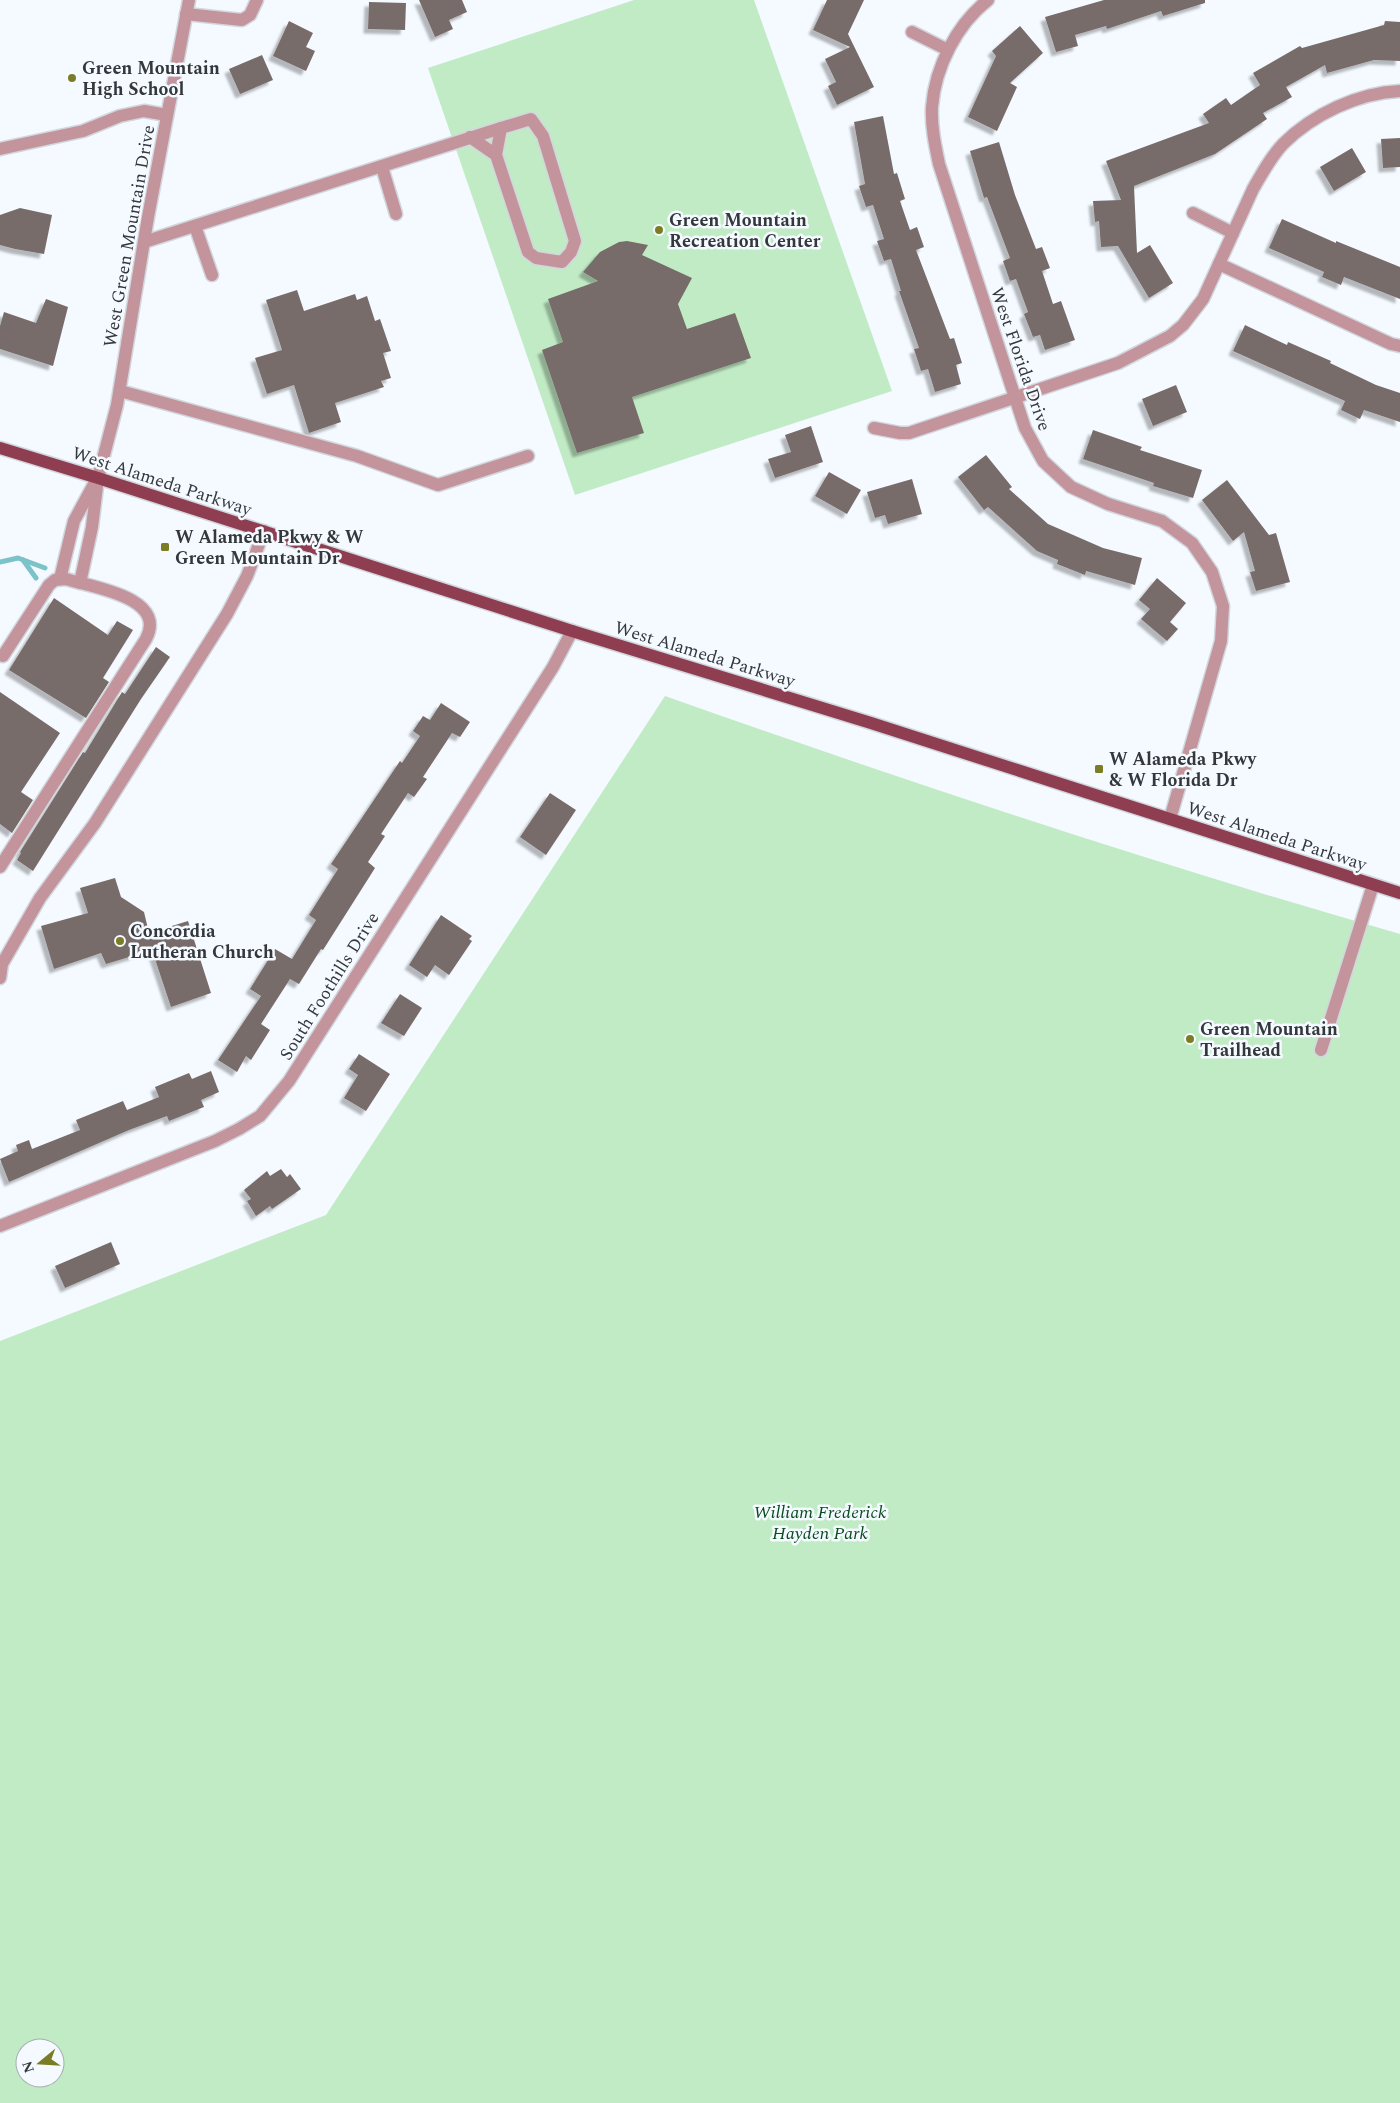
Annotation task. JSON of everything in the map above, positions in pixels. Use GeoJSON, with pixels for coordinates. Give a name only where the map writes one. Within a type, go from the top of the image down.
{"type":"FeatureCollection","features":[{"type":"Feature","properties":{"kind":"main road","name":"West Alameda Parkway"},"geometry":{"type":"LineString","coordinates":[[0,448],[572,631],[871,723],[1400,894]]}},
{"type":"Feature","properties":{"kind":"street","name":"West Green Mountain Drive"},"geometry":{"type":"LineString","coordinates":[[98,478],[120,391],[144,242],[189,0]]}},
{"type":"Feature","properties":{"kind":"street"},"geometry":{"type":"LineString","coordinates":[[186,14],[242,20],[250,15],[257,0]]}},
{"type":"Feature","properties":{"kind":"street","name":"West Florida Drive"},"geometry":{"type":"LineString","coordinates":[[988,0],[970,19],[948,50],[938,76],[932,106],[932,123],[939,164],[1014,398],[1033,445],[1055,474],[1071,487],[1087,496],[1162,520],[1192,543],[1212,572],[1223,606],[1221,641],[1170,819]]}},
{"type":"Feature","properties":{"kind":"street"},"geometry":{"type":"LineString","coordinates":[[912,32],[948,50]]}},
{"type":"Feature","properties":{"kind":"street"},"geometry":{"type":"LineString","coordinates":[[874,428],[909,433],[1118,363],[1170,336],[1183,325],[1204,299],[1233,233],[1263,172],[1283,145],[1309,124],[1340,106],[1375,95],[1400,91]]}},
{"type":"Feature","properties":{"kind":"street"},"geometry":{"type":"LineString","coordinates":[[0,149],[83,131],[120,116],[144,110],[167,115]]}},
{"type":"Feature","properties":{"kind":"street"},"geometry":{"type":"LineString","coordinates":[[144,242],[382,167],[470,137],[531,119],[543,136],[575,241],[571,252],[562,262],[536,258],[528,252],[496,155],[501,128]]}},
{"type":"Feature","properties":{"kind":"street"},"geometry":{"type":"LineString","coordinates":[[470,137],[496,155]]}},
{"type":"Feature","properties":{"kind":"street"},"geometry":{"type":"LineString","coordinates":[[382,167],[396,214]]}},
{"type":"Feature","properties":{"kind":"street"},"geometry":{"type":"LineString","coordinates":[[1193,213],[1233,233]]}},
{"type":"Feature","properties":{"kind":"street"},"geometry":{"type":"LineString","coordinates":[[195,226],[212,275]]}},
{"type":"Feature","properties":{"kind":"street"},"geometry":{"type":"LineString","coordinates":[[1219,264],[1391,344],[1400,346]]}},
{"type":"Feature","properties":{"kind":"street"},"geometry":{"type":"LineString","coordinates":[[120,391],[357,456],[438,485],[528,456]]}},
{"type":"Feature","properties":{"kind":"street"},"geometry":{"type":"LineString","coordinates":[[60,579],[74,521],[98,478]]}},
{"type":"Feature","properties":{"kind":"street"},"geometry":{"type":"LineString","coordinates":[[80,583],[92,527],[98,478]]}},
{"type":"Feature","properties":{"kind":"street"},"geometry":{"type":"LineString","coordinates":[[0,978],[2,964],[40,898],[95,823],[227,614],[248,576],[264,532]]}},
{"type":"Feature","properties":{"kind":"street"},"geometry":{"type":"LineString","coordinates":[[0,867],[146,638],[150,630],[148,618],[138,603],[123,596],[60,579],[49,585],[3,656]]}},
{"type":"Feature","properties":{"kind":"street","name":"South Foothills Drive"},"geometry":{"type":"LineString","coordinates":[[0,1226],[222,1138],[250,1123],[271,1105],[553,667],[572,631]]}},
{"type":"Feature","properties":{"kind":"street"},"geometry":{"type":"LineString","coordinates":[[1321,1050],[1373,885]]}},
{"type":"Feature","properties":{"kind":"green space","name":"Green Mountain Recreation Center"},"geometry":{"type":"Polygon","coordinates":[[[634,0],[754,0],[892,391],[575,495],[428,68],[634,0]]]}},
{"type":"Feature","properties":{"kind":"green space","name":"William Frederick Hayden Park"},"geometry":{"type":"Polygon","coordinates":[[[665,696],[1031,821],[1215,879],[1400,934],[1400,2103],[0,2103],[0,1341],[326,1215],[665,696]]]}},
{"type":"Feature","properties":{"kind":"building"},"geometry":{"type":"Polygon","coordinates":[[[419,0],[462,0],[467,12],[449,20],[453,29],[435,37],[419,0]]]}},
{"type":"Feature","properties":{"kind":"building"},"geometry":{"type":"Polygon","coordinates":[[[827,0],[864,0],[848,34],[874,87],[837,105],[828,86],[836,82],[825,59],[850,47],[813,30],[827,0]]]}},
{"type":"Feature","properties":{"kind":"building"},"geometry":{"type":"Polygon","coordinates":[[[1104,0],[1205,0],[1205,3],[1163,16],[1161,11],[1107,29],[1106,26],[1075,35],[1078,46],[1056,52],[1045,17],[1104,0]]]}},
{"type":"Feature","properties":{"kind":"building"},"geometry":{"type":"Polygon","coordinates":[[[369,2],[406,3],[405,30],[368,29],[369,2]]]}},
{"type":"Feature","properties":{"kind":"building"},"geometry":{"type":"Polygon","coordinates":[[[289,21],[313,33],[306,47],[315,51],[306,71],[273,56],[289,21]]]}},
{"type":"Feature","properties":{"kind":"building"},"geometry":{"type":"Polygon","coordinates":[[[1385,21],[1400,22],[1400,61],[1374,60],[1327,73],[1325,65],[1286,87],[1292,97],[1263,113],[1267,119],[1215,154],[1134,186],[1137,253],[1150,245],[1173,283],[1149,298],[1118,246],[1101,247],[1099,221],[1095,222],[1093,201],[1121,200],[1106,161],[1209,123],[1203,114],[1226,98],[1231,105],[1260,85],[1253,73],[1300,46],[1302,48],[1384,25],[1385,21]]]}},
{"type":"Feature","properties":{"kind":"building"},"geometry":{"type":"Polygon","coordinates":[[[1020,26],[1043,53],[1010,83],[1017,87],[997,131],[968,117],[996,56],[992,51],[1020,26]]]}},
{"type":"Feature","properties":{"kind":"building"},"geometry":{"type":"Polygon","coordinates":[[[262,55],[273,80],[240,94],[229,69],[262,55]]]}},
{"type":"Feature","properties":{"kind":"building"},"geometry":{"type":"Polygon","coordinates":[[[883,116],[894,174],[897,173],[905,199],[900,201],[910,230],[917,227],[924,247],[916,250],[950,339],[954,338],[962,363],[956,365],[961,384],[935,392],[928,369],[921,371],[914,349],[919,348],[899,291],[901,291],[891,259],[884,261],[877,241],[884,239],[873,205],[866,207],[859,186],[865,184],[854,122],[883,116]]]}},
{"type":"Feature","properties":{"kind":"building"},"geometry":{"type":"Polygon","coordinates":[[[1400,138],[1400,167],[1383,168],[1381,139],[1400,138]]]}},
{"type":"Feature","properties":{"kind":"building"},"geometry":{"type":"Polygon","coordinates":[[[999,142],[1015,195],[1036,249],[1042,247],[1050,268],[1042,271],[1053,304],[1061,301],[1075,340],[1045,350],[1040,335],[1033,337],[1024,314],[1028,312],[1016,279],[1010,281],[1003,261],[1010,258],[987,197],[984,198],[970,151],[999,142]]]}},
{"type":"Feature","properties":{"kind":"building"},"geometry":{"type":"Polygon","coordinates":[[[1352,148],[1366,172],[1334,191],[1320,167],[1352,148]]]}},
{"type":"Feature","properties":{"kind":"building"},"geometry":{"type":"Polygon","coordinates":[[[20,208],[52,215],[44,254],[0,245],[0,215],[20,208]]]}},
{"type":"Feature","properties":{"kind":"building"},"geometry":{"type":"Polygon","coordinates":[[[1282,219],[1336,243],[1336,241],[1400,267],[1400,299],[1344,277],[1341,285],[1322,277],[1324,272],[1269,248],[1282,219]]]}},
{"type":"Feature","properties":{"kind":"building","name":"Green Mountain Recreation Center"},"geometry":{"type":"Polygon","coordinates":[[[627,241],[648,245],[642,255],[692,278],[678,304],[687,329],[735,313],[751,358],[632,397],[644,433],[577,453],[542,350],[563,342],[548,299],[598,281],[583,272],[600,252],[619,242],[627,241]]]}},
{"type":"Feature","properties":{"kind":"building"},"geometry":{"type":"Polygon","coordinates":[[[297,290],[304,311],[355,294],[357,300],[367,296],[375,321],[380,319],[391,351],[383,353],[391,378],[381,381],[384,387],[335,403],[341,422],[309,433],[294,385],[267,394],[255,358],[282,350],[266,300],[297,290]]]}},
{"type":"Feature","properties":{"kind":"building"},"geometry":{"type":"Polygon","coordinates":[[[46,299],[68,307],[53,366],[0,349],[0,326],[4,312],[36,323],[46,299]]]}},
{"type":"Feature","properties":{"kind":"building"},"geometry":{"type":"Polygon","coordinates":[[[1245,325],[1287,345],[1288,342],[1331,361],[1330,363],[1376,385],[1400,393],[1400,422],[1364,410],[1360,419],[1341,410],[1345,401],[1233,351],[1245,325]]]}},
{"type":"Feature","properties":{"kind":"building"},"geometry":{"type":"Polygon","coordinates":[[[1176,385],[1187,412],[1153,426],[1142,399],[1176,385]]]}},
{"type":"Feature","properties":{"kind":"building"},"geometry":{"type":"Polygon","coordinates":[[[811,426],[823,462],[775,478],[768,459],[791,452],[785,435],[811,426]]]}},
{"type":"Feature","properties":{"kind":"building"},"geometry":{"type":"Polygon","coordinates":[[[1093,430],[1142,447],[1140,450],[1202,470],[1193,498],[1153,486],[1154,483],[1083,459],[1093,430]]]}},
{"type":"Feature","properties":{"kind":"building"},"geometry":{"type":"Polygon","coordinates":[[[986,455],[1012,487],[1009,489],[1048,524],[1103,548],[1142,558],[1135,585],[1086,571],[1085,575],[1057,564],[1058,560],[1037,551],[988,507],[984,510],[958,477],[986,455]]]}},
{"type":"Feature","properties":{"kind":"building"},"geometry":{"type":"Polygon","coordinates":[[[829,472],[861,490],[847,514],[815,496],[829,472]]]}},
{"type":"Feature","properties":{"kind":"building"},"geometry":{"type":"Polygon","coordinates":[[[912,479],[922,514],[888,524],[885,515],[875,518],[867,492],[912,479]]]}},
{"type":"Feature","properties":{"kind":"building"},"geometry":{"type":"Polygon","coordinates":[[[1227,480],[1269,535],[1276,533],[1290,582],[1256,591],[1250,572],[1255,571],[1244,532],[1233,541],[1202,500],[1227,480]]]}},
{"type":"Feature","properties":{"kind":"building"},"geometry":{"type":"Polygon","coordinates":[[[1157,578],[1186,603],[1170,622],[1178,629],[1167,641],[1141,619],[1150,609],[1139,600],[1157,578]]]}},
{"type":"Feature","properties":{"kind":"building"},"geometry":{"type":"Polygon","coordinates":[[[54,598],[108,635],[117,621],[133,630],[103,678],[109,682],[86,718],[9,670],[54,598]]]}},
{"type":"Feature","properties":{"kind":"building"},"geometry":{"type":"Polygon","coordinates":[[[156,647],[170,657],[141,699],[33,871],[17,860],[20,852],[83,752],[85,753],[122,692],[125,694],[156,647]]]}},
{"type":"Feature","properties":{"kind":"building"},"geometry":{"type":"Polygon","coordinates":[[[0,692],[60,733],[21,792],[33,800],[12,833],[0,824],[0,692]]]}},
{"type":"Feature","properties":{"kind":"building"},"geometry":{"type":"Polygon","coordinates":[[[441,703],[470,722],[460,737],[452,733],[423,777],[427,779],[414,797],[408,793],[381,834],[385,836],[368,862],[375,868],[299,984],[290,979],[261,1024],[270,1030],[251,1060],[246,1056],[237,1072],[218,1060],[261,996],[250,989],[275,949],[292,959],[316,920],[309,915],[338,869],[331,864],[400,761],[402,763],[420,736],[413,731],[423,716],[430,720],[441,703]]]}},
{"type":"Feature","properties":{"kind":"building"},"geometry":{"type":"Polygon","coordinates":[[[550,793],[576,810],[546,855],[520,837],[550,793]]]}},
{"type":"Feature","properties":{"kind":"building","name":"Concordia Lutheran Church"},"geometry":{"type":"Polygon","coordinates":[[[115,878],[121,897],[144,912],[149,933],[188,921],[211,993],[171,1007],[152,950],[106,964],[101,953],[54,969],[41,926],[88,913],[80,888],[115,878]]]}},
{"type":"Feature","properties":{"kind":"building"},"geometry":{"type":"Polygon","coordinates":[[[441,915],[472,936],[469,939],[472,941],[449,975],[435,965],[427,977],[409,965],[441,915]]]}},
{"type":"Feature","properties":{"kind":"building"},"geometry":{"type":"Polygon","coordinates":[[[400,994],[422,1008],[404,1036],[381,1023],[400,994]]]}},
{"type":"Feature","properties":{"kind":"building"},"geometry":{"type":"Polygon","coordinates":[[[359,1054],[390,1074],[366,1111],[344,1098],[358,1075],[349,1069],[359,1054]]]}},
{"type":"Feature","properties":{"kind":"building"},"geometry":{"type":"Polygon","coordinates":[[[211,1071],[219,1092],[201,1100],[204,1107],[169,1121],[167,1116],[129,1130],[9,1182],[0,1159],[18,1151],[16,1145],[29,1140],[32,1149],[80,1130],[76,1120],[123,1101],[127,1110],[159,1097],[155,1087],[189,1073],[192,1079],[211,1071]]]}},
{"type":"Feature","properties":{"kind":"building"},"geometry":{"type":"Polygon","coordinates":[[[281,1169],[287,1177],[290,1174],[301,1189],[272,1209],[270,1206],[256,1216],[247,1201],[251,1199],[244,1190],[267,1171],[270,1176],[281,1169]]]}},
{"type":"Feature","properties":{"kind":"building"},"geometry":{"type":"Polygon","coordinates":[[[111,1242],[120,1264],[65,1288],[55,1266],[111,1242]]]}},
{"type":"Feature","properties":{"kind":"waterway"},"geometry":{"type":"LineString","coordinates":[[0,562],[18,558],[45,568]]}},
{"type":"Feature","properties":{"kind":"waterway"},"geometry":{"type":"LineString","coordinates":[[23,560],[36,578]]}},
{"type":"Feature","properties":{"kind":"place","name":"Green Mountain High School"},"geometry":{"type":"Point","coordinates":[72,78]}},
{"type":"Feature","properties":{"kind":"place","name":"Green Mountain Recreation Center"},"geometry":{"type":"Point","coordinates":[659,230]}},
{"type":"Feature","properties":{"kind":"place","name":"W Alameda Pkwy & W Green Mountain Dr"},"geometry":{"type":"Point","coordinates":[165,547]}},
{"type":"Feature","properties":{"kind":"place","name":"W Alameda Pkwy & W Florida Dr"},"geometry":{"type":"Point","coordinates":[1099,769]}},
{"type":"Feature","properties":{"kind":"place","name":"Concordia Lutheran Church"},"geometry":{"type":"Point","coordinates":[120,941]}},
{"type":"Feature","properties":{"kind":"place","name":"Green Mountain Trailhead"},"geometry":{"type":"Point","coordinates":[1190,1039]}}]}
